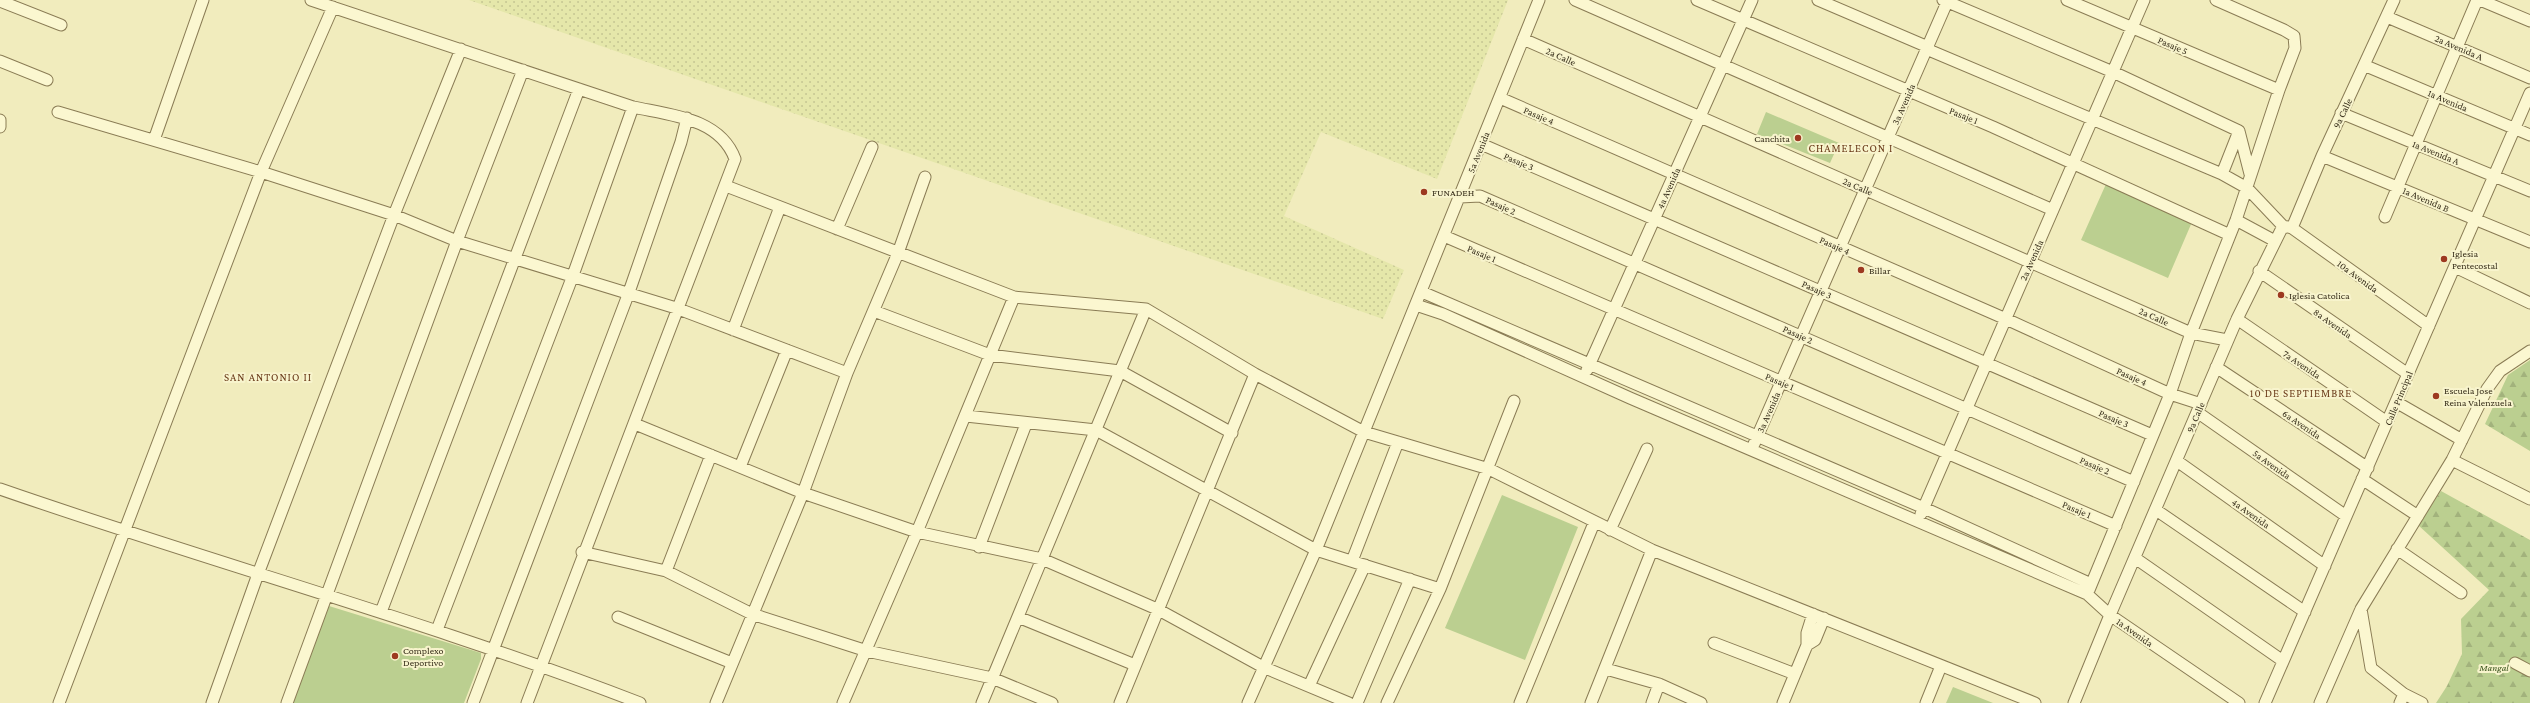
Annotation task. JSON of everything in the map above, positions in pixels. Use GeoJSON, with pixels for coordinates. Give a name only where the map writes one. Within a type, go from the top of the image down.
{"type":"FeatureCollection","features":[{"type":"Feature","properties":{"kind":"street"},"geometry":{"type":"LineString","coordinates":[[154,140],[203,0]]}},
{"type":"Feature","properties":{"kind":"street"},"geometry":{"type":"LineString","coordinates":[[311,0],[333,6],[632,107],[687,118],[709,128],[723,138],[732,150],[735,160],[726,186],[676,308],[636,424],[582,552],[527,703]]}},
{"type":"Feature","properties":{"kind":"street","name":"5a Avenida"},"geometry":{"type":"LineString","coordinates":[[1248,703],[1316,550],[1422,292],[1539,0]]}},
{"type":"Feature","properties":{"kind":"street"},"geometry":{"type":"LineString","coordinates":[[1575,0],[2053,210]]}},
{"type":"Feature","properties":{"kind":"street","name":"Pasaje 1"},"geometry":{"type":"LineString","coordinates":[[1697,0],[2073,163],[2230,235]]}},
{"type":"Feature","properties":{"kind":"street","name":"4a Avenida"},"geometry":{"type":"LineString","coordinates":[[1584,376],[1752,0]]}},
{"type":"Feature","properties":{"kind":"street"},"geometry":{"type":"LineString","coordinates":[[1818,0],[1928,47],[1931,51],[2093,117],[2222,174],[2247,188],[2287,227]]}},
{"type":"Feature","properties":{"kind":"street","name":"Pasaje 5"},"geometry":{"type":"LineString","coordinates":[[2067,0],[2278,90]]}},
{"type":"Feature","properties":{"kind":"street","name":"2a Avenida"},"geometry":{"type":"LineString","coordinates":[[1918,520],[2144,0]]}},
{"type":"Feature","properties":{"kind":"street"},"geometry":{"type":"LineString","coordinates":[[2089,589],[2170,394],[2191,333],[2236,220],[2278,90],[2295,48],[2294,36],[2216,0]]}},
{"type":"Feature","properties":{"kind":"street","name":"9a Calle"},"geometry":{"type":"LineString","coordinates":[[2110,615],[2177,461],[2236,319],[2275,241],[2287,227],[2322,156],[2341,113],[2366,66],[2394,0]]}},
{"type":"Feature","properties":{"kind":"street"},"geometry":{"type":"LineString","coordinates":[[2385,217],[2478,0],[2530,21]]}},
{"type":"Feature","properties":{"kind":"street"},"geometry":{"type":"LineString","coordinates":[[0,1],[61,26]]}},
{"type":"Feature","properties":{"kind":"street"},"geometry":{"type":"LineString","coordinates":[[1946,1],[2113,72],[2239,131]]}},
{"type":"Feature","properties":{"kind":"street","name":"3a Avenida"},"geometry":{"type":"LineString","coordinates":[[1751,450],[1928,47],[1946,1]]}},
{"type":"Feature","properties":{"kind":"street"},"geometry":{"type":"LineString","coordinates":[[59,703],[261,172],[333,6]]}},
{"type":"Feature","properties":{"kind":"street","name":"2a Avenida A"},"geometry":{"type":"LineString","coordinates":[[2387,17],[2530,78]]}},
{"type":"Feature","properties":{"kind":"street","name":"2a Calle"},"geometry":{"type":"LineString","coordinates":[[1523,39],[1699,118],[1866,189],[2191,333],[2228,340]]}},
{"type":"Feature","properties":{"kind":"street"},"geometry":{"type":"LineString","coordinates":[[212,703],[258,574],[394,215],[461,49]]}},
{"type":"Feature","properties":{"kind":"street"},"geometry":{"type":"LineString","coordinates":[[0,61],[47,80]]}},
{"type":"Feature","properties":{"kind":"street","name":"1a Avenida"},"geometry":{"type":"LineString","coordinates":[[2366,66],[2530,135]]}},
{"type":"Feature","properties":{"kind":"street"},"geometry":{"type":"LineString","coordinates":[[287,703],[457,241],[523,70]]}},
{"type":"Feature","properties":{"kind":"street"},"geometry":{"type":"LineString","coordinates":[[381,612],[513,259],[579,89]]}},
{"type":"Feature","properties":{"kind":"street","name":"Calle Principal"},"geometry":{"type":"LineString","coordinates":[[2265,703],[2530,94]]}},
{"type":"Feature","properties":{"kind":"street","name":"Pasaje 4"},"geometry":{"type":"LineString","coordinates":[[1500,98],[1675,173],[2006,319],[2199,408]]}},
{"type":"Feature","properties":{"kind":"street"},"geometry":{"type":"LineString","coordinates":[[437,630],[572,278],[632,107]]}},
{"type":"Feature","properties":{"kind":"street"},"geometry":{"type":"LineString","coordinates":[[58,112],[261,172],[394,215],[457,241],[572,278],[676,308],[847,373]]}},
{"type":"Feature","properties":{"kind":"street","name":"1a Avenida A"},"geometry":{"type":"LineString","coordinates":[[2341,113],[2530,191]]}},
{"type":"Feature","properties":{"kind":"street"},"geometry":{"type":"LineString","coordinates":[[473,703],[628,295],[681,142],[687,118]]}},
{"type":"Feature","properties":{"kind":"street"},"geometry":{"type":"LineString","coordinates":[[0,120],[0,127]]}},
{"type":"Feature","properties":{"kind":"street"},"geometry":{"type":"LineString","coordinates":[[2239,131],[2250,175]]}},
{"type":"Feature","properties":{"kind":"street"},"geometry":{"type":"LineString","coordinates":[[2222,174],[2239,131]]}},
{"type":"Feature","properties":{"kind":"street","name":"Pasaje 3"},"geometry":{"type":"LineString","coordinates":[[1481,144],[2152,435]]}},
{"type":"Feature","properties":{"kind":"street"},"geometry":{"type":"LineString","coordinates":[[837,229],[872,147]]}},
{"type":"Feature","properties":{"kind":"street","name":"1a Avenida B"},"geometry":{"type":"LineString","coordinates":[[2322,156],[2530,242]]}},
{"type":"Feature","properties":{"kind":"street"},"geometry":{"type":"LineString","coordinates":[[716,703],[802,493],[847,373],[898,253],[925,177]]}},
{"type":"Feature","properties":{"kind":"street"},"geometry":{"type":"LineString","coordinates":[[726,186],[1014,297],[1146,309],[1255,374],[1364,432],[1489,469],[1594,523],[1652,550],[2035,703]]}},
{"type":"Feature","properties":{"kind":"street","name":"Pasaje 2"},"geometry":{"type":"LineString","coordinates":[[1460,197],[1480,196],[2134,482]]}},
{"type":"Feature","properties":{"kind":"street"},"geometry":{"type":"LineString","coordinates":[[733,330],[780,207]]}},
{"type":"Feature","properties":{"kind":"street"},"geometry":{"type":"LineString","coordinates":[[2236,220],[2275,241]]}},
{"type":"Feature","properties":{"kind":"street","name":"10a Avenida"},"geometry":{"type":"LineString","coordinates":[[2287,227],[2429,326]]}},
{"type":"Feature","properties":{"kind":"street","name":"Pasaje 1"},"geometry":{"type":"LineString","coordinates":[[1444,236],[2116,526]]}},
{"type":"Feature","properties":{"kind":"street"},"geometry":{"type":"LineString","coordinates":[[2455,267],[2530,303]]}},
{"type":"Feature","properties":{"kind":"street","name":"8a Avenida"},"geometry":{"type":"LineString","coordinates":[[2259,271],[2408,374]]}},
{"type":"Feature","properties":{"kind":"street"},"geometry":{"type":"LineString","coordinates":[[1422,292],[1924,508],[2089,589],[2110,615]]}},
{"type":"Feature","properties":{"kind":"street"},"geometry":{"type":"LineString","coordinates":[[843,703],[966,416],[1014,297]]}},
{"type":"Feature","properties":{"kind":"street"},"geometry":{"type":"LineString","coordinates":[[1416,305],[1443,314],[1751,450],[1918,520],[2089,589]]}},
{"type":"Feature","properties":{"kind":"street"},"geometry":{"type":"LineString","coordinates":[[982,703],[1146,309]]}},
{"type":"Feature","properties":{"kind":"street"},"geometry":{"type":"LineString","coordinates":[[874,311],[990,355],[1120,371],[1232,433]]}},
{"type":"Feature","properties":{"kind":"street","name":"7a Avenida"},"geometry":{"type":"LineString","coordinates":[[2236,319],[2388,422]]}},
{"type":"Feature","properties":{"kind":"street"},"geometry":{"type":"LineString","coordinates":[[740,467],[787,350]]}},
{"type":"Feature","properties":{"kind":"street"},"geometry":{"type":"LineString","coordinates":[[2320,703],[2361,609],[2452,460],[2487,389],[2500,371],[2530,352]]}},
{"type":"Feature","properties":{"kind":"street","name":"6a Avenida"},"geometry":{"type":"LineString","coordinates":[[2216,367],[2368,468]]}},
{"type":"Feature","properties":{"kind":"street"},"geometry":{"type":"LineString","coordinates":[[1120,703],[1157,609],[1208,492],[1255,374]]}},
{"type":"Feature","properties":{"kind":"street"},"geometry":{"type":"LineString","coordinates":[[1388,703],[1440,589],[1489,469],[1514,401]]}},
{"type":"Feature","properties":{"kind":"street"},"geometry":{"type":"LineString","coordinates":[[2396,402],[2462,440]]}},
{"type":"Feature","properties":{"kind":"street","name":"5a Avenida"},"geometry":{"type":"LineString","coordinates":[[2199,408],[2346,516]]}},
{"type":"Feature","properties":{"kind":"street"},"geometry":{"type":"LineString","coordinates":[[966,416],[1026,424],[1096,430],[1316,550],[1365,564],[1440,589]]}},
{"type":"Feature","properties":{"kind":"street"},"geometry":{"type":"LineString","coordinates":[[636,424],[802,493],[917,532],[979,547],[1042,559],[1157,609],[1263,667],[1349,703]]}},
{"type":"Feature","properties":{"kind":"street"},"geometry":{"type":"LineString","coordinates":[[979,547],[1026,424]]}},
{"type":"Feature","properties":{"kind":"street"},"geometry":{"type":"LineString","coordinates":[[1352,561],[1398,442]]}},
{"type":"Feature","properties":{"kind":"street"},"geometry":{"type":"LineString","coordinates":[[1610,530],[1647,449]]}},
{"type":"Feature","properties":{"kind":"street"},"geometry":{"type":"LineString","coordinates":[[666,571],[711,455]]}},
{"type":"Feature","properties":{"kind":"street"},"geometry":{"type":"LineString","coordinates":[[2452,460],[2530,499]]}},
{"type":"Feature","properties":{"kind":"street","name":"4a Avenida"},"geometry":{"type":"LineString","coordinates":[[2177,461],[2325,566]]}},
{"type":"Feature","properties":{"kind":"street"},"geometry":{"type":"LineString","coordinates":[[2362,479],[2418,516]]}},
{"type":"Feature","properties":{"kind":"street"},"geometry":{"type":"LineString","coordinates":[[0,489],[125,532],[493,648],[540,664],[640,703]]}},
{"type":"Feature","properties":{"kind":"street"},"geometry":{"type":"LineString","coordinates":[[2156,510],[2305,612]]}},
{"type":"Feature","properties":{"kind":"street"},"geometry":{"type":"LineString","coordinates":[[1520,703],[1594,523]]}},
{"type":"Feature","properties":{"kind":"street"},"geometry":{"type":"LineString","coordinates":[[2397,549],[2461,593]]}},
{"type":"Feature","properties":{"kind":"street"},"geometry":{"type":"LineString","coordinates":[[1591,703],[1606,669],[1630,603],[1652,550]]}},
{"type":"Feature","properties":{"kind":"street"},"geometry":{"type":"LineString","coordinates":[[582,552],[666,571],[752,614],[866,651],[992,678],[1052,703]]}},
{"type":"Feature","properties":{"kind":"street"},"geometry":{"type":"LineString","coordinates":[[2135,558],[2284,661]]}},
{"type":"Feature","properties":{"kind":"street"},"geometry":{"type":"LineString","coordinates":[[1309,686],[1365,564]]}},
{"type":"Feature","properties":{"kind":"street"},"geometry":{"type":"LineString","coordinates":[[1357,703],[1410,579]]}},
{"type":"Feature","properties":{"kind":"street"},"geometry":{"type":"LineString","coordinates":[[2361,609],[2371,668],[2402,698],[2422,703]]}},
{"type":"Feature","properties":{"kind":"street"},"geometry":{"type":"LineString","coordinates":[[1784,703],[1807,645],[1807,633],[1813,614]]}},
{"type":"Feature","properties":{"kind":"street","name":"1a Avenida"},"geometry":{"type":"LineString","coordinates":[[2074,703],[2110,615],[2239,703]]}},
{"type":"Feature","properties":{"kind":"street"},"geometry":{"type":"LineString","coordinates":[[618,617],[732,663]]}},
{"type":"Feature","properties":{"kind":"street"},"geometry":{"type":"LineString","coordinates":[[1018,617],[1135,665]]}},
{"type":"Feature","properties":{"kind":"street"},"geometry":{"type":"LineString","coordinates":[[1807,645],[1816,640],[1824,618]]}},
{"type":"Feature","properties":{"kind":"street"},"geometry":{"type":"LineString","coordinates":[[1714,644],[1795,674]]}},
{"type":"Feature","properties":{"kind":"street"},"geometry":{"type":"LineString","coordinates":[[2515,663],[2530,671]]}},
{"type":"Feature","properties":{"kind":"street"},"geometry":{"type":"LineString","coordinates":[[1926,703],[1941,666]]}},
{"type":"Feature","properties":{"kind":"street"},"geometry":{"type":"LineString","coordinates":[[1606,669],[1659,684],[1702,703]]}},
{"type":"Feature","properties":{"kind":"street"},"geometry":{"type":"LineString","coordinates":[[1652,703],[1659,684]]}},
{"type":"Feature","properties":{"kind":"street"},"geometry":{"type":"LineString","coordinates":[[1318,703],[1323,692]]}},
{"type":"Feature","properties":{"kind":"green space"},"geometry":{"type":"Polygon","coordinates":[[[469,0],[1508,0],[1437,179],[1321,132],[1284,216],[1404,270],[1383,319],[469,0]]]}},
{"type":"Feature","properties":{"kind":"green space","name":"Canchita"},"geometry":{"type":"Polygon","coordinates":[[[1766,112],[1839,143],[1830,163],[1757,134],[1766,112]]]}},
{"type":"Feature","properties":{"kind":"green space"},"geometry":{"type":"Polygon","coordinates":[[[2106,184],[2192,222],[2168,278],[2081,240],[2106,184]]]}},
{"type":"Feature","properties":{"kind":"green space"},"geometry":{"type":"Polygon","coordinates":[[[2530,360],[2530,451],[2485,424],[2508,375],[2530,360]]]}},
{"type":"Feature","properties":{"kind":"green space","name":"Mangal"},"geometry":{"type":"Polygon","coordinates":[[[2441,491],[2530,540],[2530,703],[2436,703],[2447,686],[2462,654],[2461,619],[2489,590],[2418,525],[2441,491]]]}},
{"type":"Feature","properties":{"kind":"green space"},"geometry":{"type":"Polygon","coordinates":[[[1502,495],[1578,527],[1525,660],[1445,628],[1502,495]]]}},
{"type":"Feature","properties":{"kind":"green space","name":"Complexo Deportivo"},"geometry":{"type":"Polygon","coordinates":[[[329,606],[481,653],[481,659],[464,703],[291,703],[325,609],[329,606]]]}},
{"type":"Feature","properties":{"kind":"green space"},"geometry":{"type":"Polygon","coordinates":[[[1953,687],[1993,703],[1946,703],[1953,687]]]}},
{"type":"Feature","properties":{"kind":"place","name":"Canchita"},"geometry":{"type":"Point","coordinates":[1798,138]}},
{"type":"Feature","properties":{"kind":"place","name":"FUNADEH"},"geometry":{"type":"Point","coordinates":[1424,192]}},
{"type":"Feature","properties":{"kind":"place","name":"Iglesia Pentecostal"},"geometry":{"type":"Point","coordinates":[2444,259]}},
{"type":"Feature","properties":{"kind":"place","name":"Billar"},"geometry":{"type":"Point","coordinates":[1861,270]}},
{"type":"Feature","properties":{"kind":"place","name":"Iglesia Catolica"},"geometry":{"type":"Point","coordinates":[2281,295]}},
{"type":"Feature","properties":{"kind":"place","name":"Escuela Jose Reina Valenzuela"},"geometry":{"type":"Point","coordinates":[2436,396]}},
{"type":"Feature","properties":{"kind":"place","name":"Complexo Deportivo"},"geometry":{"type":"Point","coordinates":[395,656]}},
{"type":"Feature","properties":{"kind":"district","name":"CHAMELECON I"},"geometry":{"type":"Point","coordinates":[1851,148]}},
{"type":"Feature","properties":{"kind":"district","name":"SAN ANTONIO II"},"geometry":{"type":"Point","coordinates":[268,377]}},
{"type":"Feature","properties":{"kind":"district","name":"10 DE SEPTIEMBRE"},"geometry":{"type":"Point","coordinates":[2301,393]}}]}
